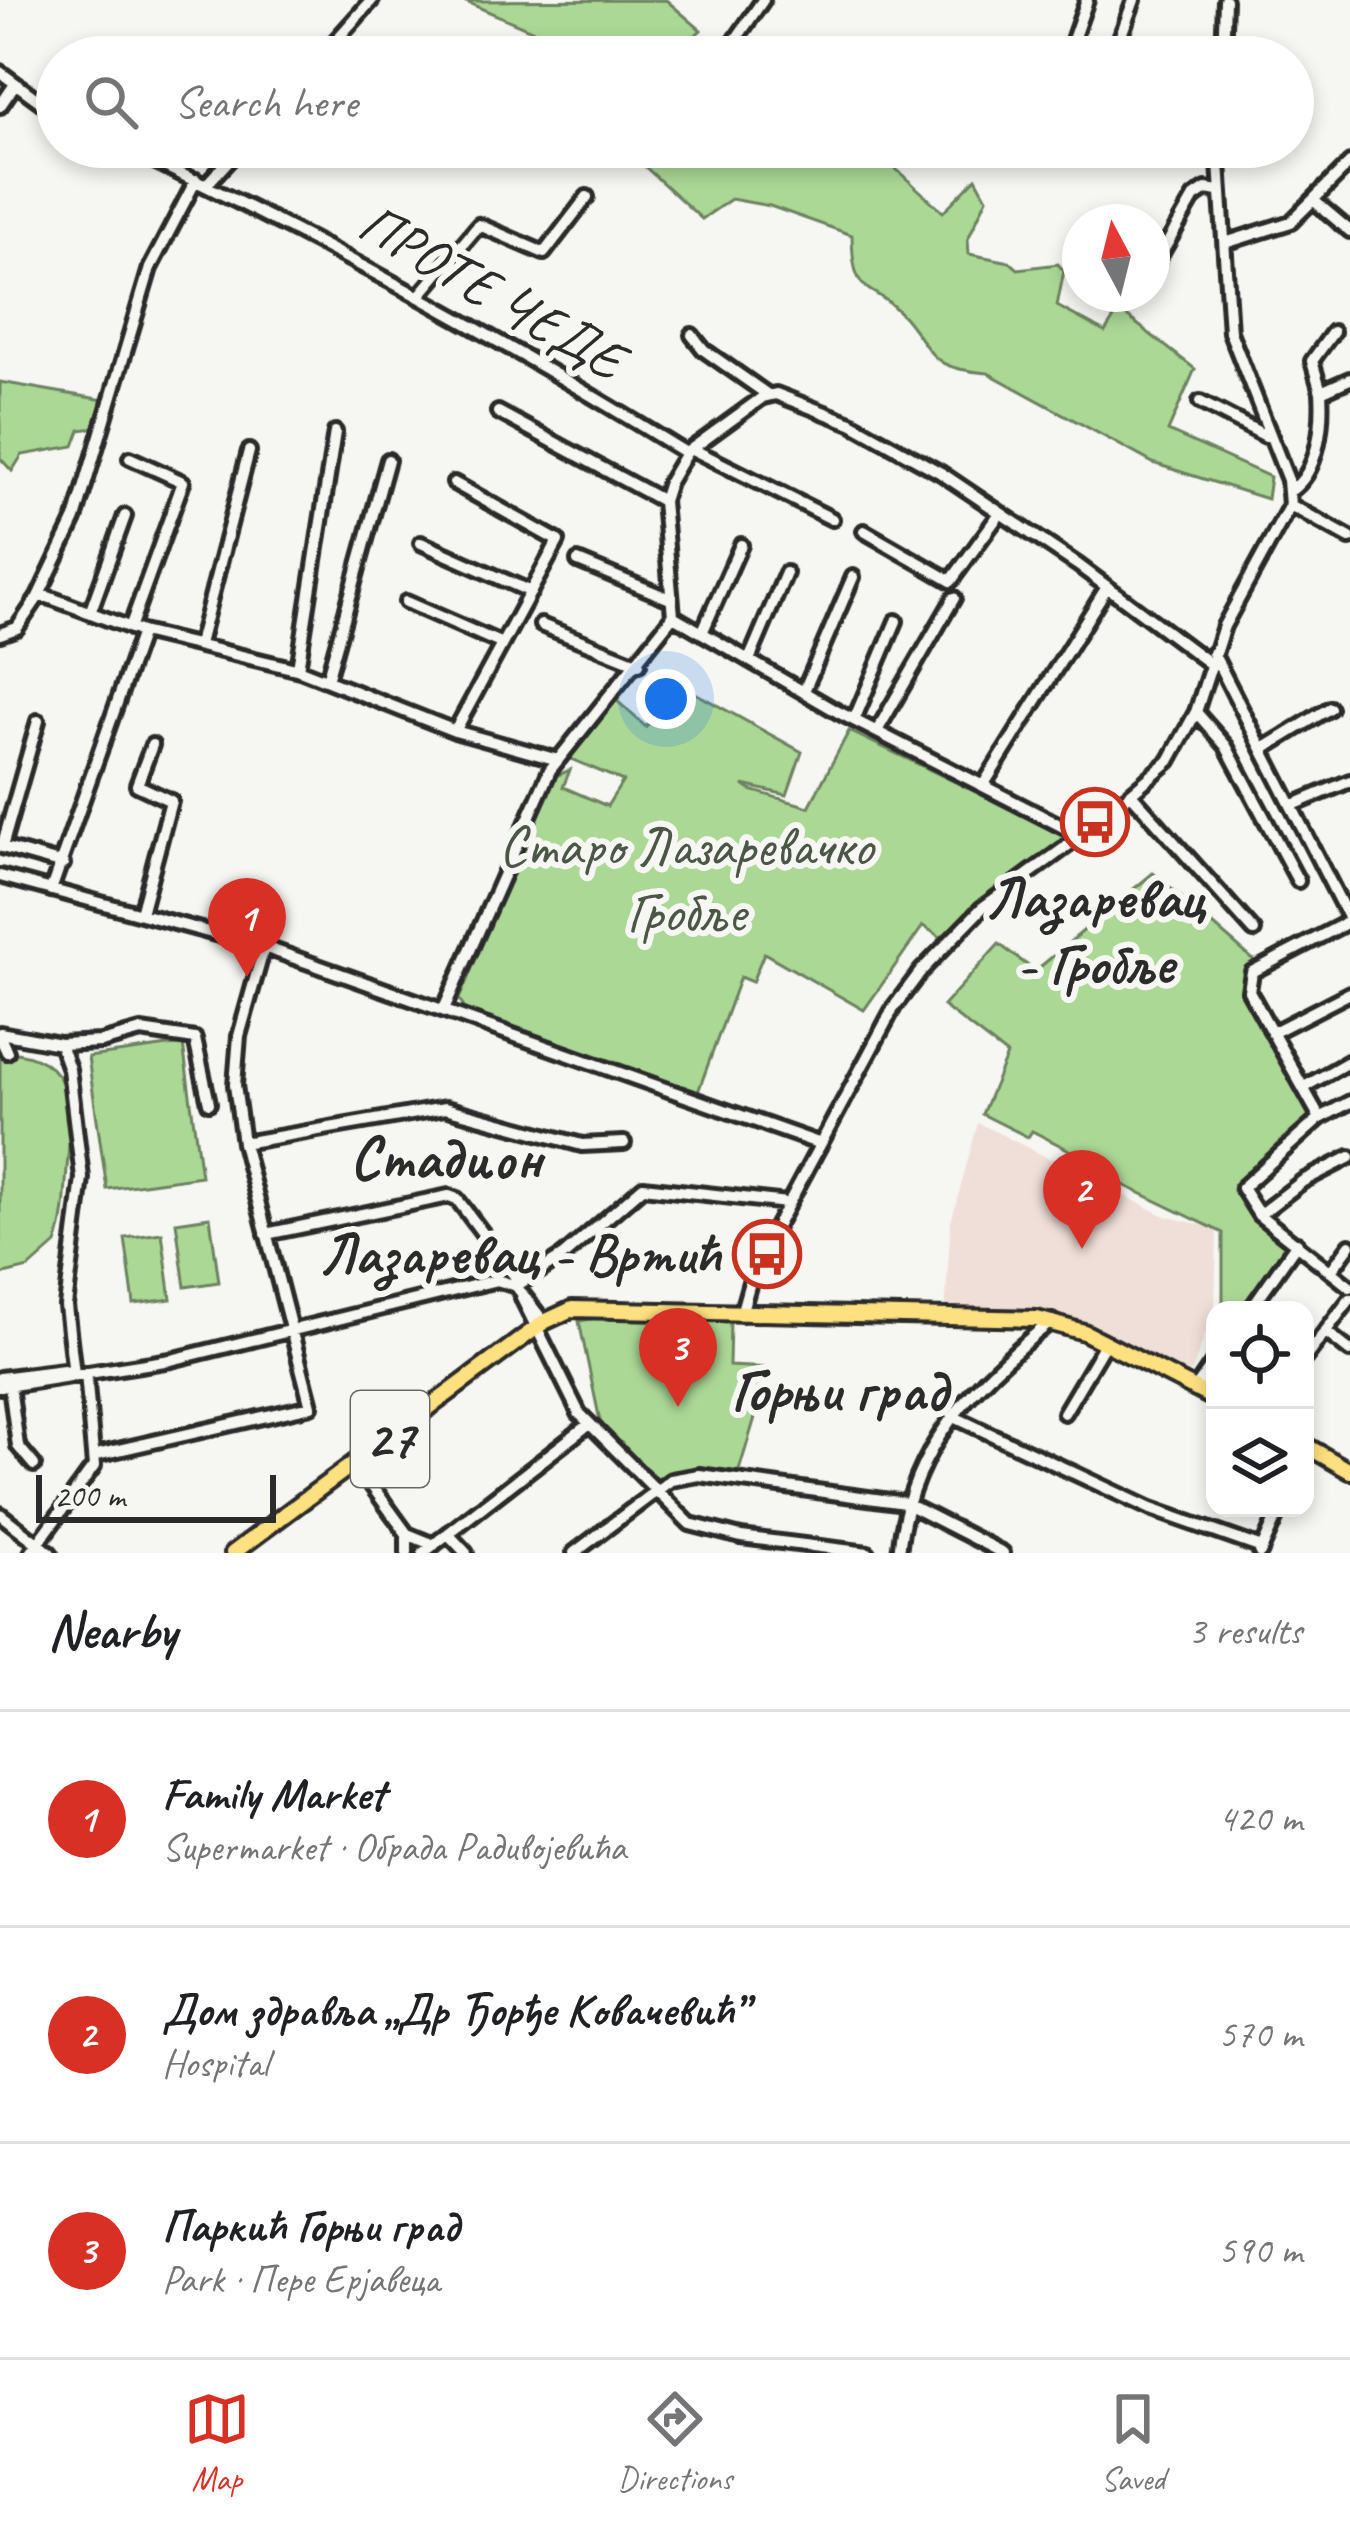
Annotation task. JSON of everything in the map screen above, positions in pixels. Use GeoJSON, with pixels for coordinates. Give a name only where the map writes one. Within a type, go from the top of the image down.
{"type":"FeatureCollection","features":[{"type":"Feature","properties":{"kind":"main road","name":"27"},"geometry":{"type":"LineString","coordinates":[[233,1553],[540,1325],[582,1308],[1052,1322],[1106,1342],[1206,1394]]}},
{"type":"Feature","properties":{"kind":"main road"},"geometry":{"type":"LineString","coordinates":[[1314,1453],[1350,1472]]}},
{"type":"Feature","properties":{"kind":"street"},"geometry":{"type":"LineString","coordinates":[[340,36],[372,0]]}},
{"type":"Feature","properties":{"kind":"street"},"geometry":{"type":"LineString","coordinates":[[738,36],[764,0]]}},
{"type":"Feature","properties":{"kind":"street"},"geometry":{"type":"LineString","coordinates":[[1074,36],[1087,0]]}},
{"type":"Feature","properties":{"kind":"street"},"geometry":{"type":"LineString","coordinates":[[1121,36],[1134,0]]}},
{"type":"Feature","properties":{"kind":"street"},"geometry":{"type":"LineString","coordinates":[[1224,36],[1226,0]]}},
{"type":"Feature","properties":{"kind":"street"},"geometry":{"type":"LineString","coordinates":[[0,72],[36,99]]}},
{"type":"Feature","properties":{"kind":"street"},"geometry":{"type":"LineString","coordinates":[[0,106],[15,84]]}},
{"type":"Feature","properties":{"kind":"street"},"geometry":{"type":"LineString","coordinates":[[1225,243],[1284,225],[1350,164]]}},
{"type":"Feature","properties":{"kind":"street","name":"ПРОТЕ ЧЕДЕ"},"geometry":{"type":"LineString","coordinates":[[169,168],[235,195],[689,451],[832,519]]}},
{"type":"Feature","properties":{"kind":"street"},"geometry":{"type":"LineString","coordinates":[[0,634],[17,628],[38,597],[75,519],[150,268],[201,183],[218,168]]}},
{"type":"Feature","properties":{"kind":"street"},"geometry":{"type":"LineString","coordinates":[[1218,168],[1230,332],[1266,436],[1290,498],[1350,538]]}},
{"type":"Feature","properties":{"kind":"street"},"geometry":{"type":"LineString","coordinates":[[1170,239],[1194,197],[1207,189],[1218,191]]}},
{"type":"Feature","properties":{"kind":"street"},"geometry":{"type":"LineString","coordinates":[[419,296],[479,225],[544,253],[587,197]]}},
{"type":"Feature","properties":{"kind":"street"},"geometry":{"type":"LineString","coordinates":[[1313,200],[1350,231]]}},
{"type":"Feature","properties":{"kind":"street"},"geometry":{"type":"LineString","coordinates":[[741,1314],[754,1268],[818,1143],[894,1006],[924,967],[982,908],[1081,836],[1168,760],[1196,712],[1211,658],[1316,448],[1321,392],[1312,362],[1333,332]]}},
{"type":"Feature","properties":{"kind":"street"},"geometry":{"type":"LineString","coordinates":[[692,334],[704,350],[768,395]]}},
{"type":"Feature","properties":{"kind":"street"},"geometry":{"type":"LineString","coordinates":[[1321,392],[1350,379]]}},
{"type":"Feature","properties":{"kind":"street"},"geometry":{"type":"LineString","coordinates":[[444,1009],[558,760],[673,616],[663,501],[689,451],[768,395],[785,394],[873,434],[941,473],[1211,658],[1293,805],[1350,921],[1252,972],[1249,992],[1320,1118]]}},
{"type":"Feature","properties":{"kind":"street"},"geometry":{"type":"LineString","coordinates":[[1200,402],[1266,436]]}},
{"type":"Feature","properties":{"kind":"street"},"geometry":{"type":"LineString","coordinates":[[498,412],[663,501]]}},
{"type":"Feature","properties":{"kind":"street"},"geometry":{"type":"LineString","coordinates":[[298,669],[335,432]]}},
{"type":"Feature","properties":{"kind":"street"},"geometry":{"type":"LineString","coordinates":[[199,644],[249,451]]}},
{"type":"Feature","properties":{"kind":"street"},"geometry":{"type":"LineString","coordinates":[[51,890],[183,480],[130,458]]}},
{"type":"Feature","properties":{"kind":"street"},"geometry":{"type":"LineString","coordinates":[[327,680],[388,460]]}},
{"type":"Feature","properties":{"kind":"street"},"geometry":{"type":"LineString","coordinates":[[454,483],[558,541],[455,731]]}},
{"type":"Feature","properties":{"kind":"street"},"geometry":{"type":"LineString","coordinates":[[90,613],[125,516]]}},
{"type":"Feature","properties":{"kind":"street"},"geometry":{"type":"LineString","coordinates":[[864,531],[951,581],[998,516]]}},
{"type":"Feature","properties":{"kind":"street"},"geometry":{"type":"LineString","coordinates":[[421,543],[531,592]]}},
{"type":"Feature","properties":{"kind":"street"},"geometry":{"type":"LineString","coordinates":[[702,632],[741,545]]}},
{"type":"Feature","properties":{"kind":"street"},"geometry":{"type":"LineString","coordinates":[[578,561],[670,599]]}},
{"type":"Feature","properties":{"kind":"street"},"geometry":{"type":"LineString","coordinates":[[749,660],[786,573]]}},
{"type":"Feature","properties":{"kind":"street"},"geometry":{"type":"LineString","coordinates":[[804,691],[853,577]]}},
{"type":"Feature","properties":{"kind":"street"},"geometry":{"type":"LineString","coordinates":[[984,784],[1107,586]]}},
{"type":"Feature","properties":{"kind":"street"},"geometry":{"type":"LineString","coordinates":[[38,597],[136,630],[298,669],[455,731],[558,760]]}},
{"type":"Feature","properties":{"kind":"street"},"geometry":{"type":"LineString","coordinates":[[877,731],[955,598]]}},
{"type":"Feature","properties":{"kind":"street"},"geometry":{"type":"LineString","coordinates":[[406,602],[500,644]]}},
{"type":"Feature","properties":{"kind":"street"},"geometry":{"type":"LineString","coordinates":[[673,616],[854,720],[1081,836]]}},
{"type":"Feature","properties":{"kind":"street"},"geometry":{"type":"LineString","coordinates":[[854,720],[896,621]]}},
{"type":"Feature","properties":{"kind":"street"},"geometry":{"type":"LineString","coordinates":[[541,625],[639,664]]}},
{"type":"Feature","properties":{"kind":"street"},"geometry":{"type":"LineString","coordinates":[[1263,749],[1330,708]]}},
{"type":"Feature","properties":{"kind":"street"},"geometry":{"type":"LineString","coordinates":[[1196,712],[1226,746],[1298,881]]}},
{"type":"Feature","properties":{"kind":"street"},"geometry":{"type":"LineString","coordinates":[[38,721],[2,847],[62,864]]}},
{"type":"Feature","properties":{"kind":"street"},"geometry":{"type":"LineString","coordinates":[[141,913],[171,801],[137,785],[152,746]]}},
{"type":"Feature","properties":{"kind":"street"},"geometry":{"type":"LineString","coordinates":[[1293,805],[1350,781]]}},
{"type":"Feature","properties":{"kind":"street"},"geometry":{"type":"LineString","coordinates":[[1132,795],[1254,931]]}},
{"type":"Feature","properties":{"kind":"street"},"geometry":{"type":"LineString","coordinates":[[0,876],[264,946],[818,1143]]}},
{"type":"Feature","properties":{"kind":"street"},"geometry":{"type":"LineString","coordinates":[[96,1455],[306,1409],[311,1402],[243,1144],[236,1057],[264,946]]}},
{"type":"Feature","properties":{"kind":"street"},"geometry":{"type":"LineString","coordinates":[[1272,1033],[1350,993]]}},
{"type":"Feature","properties":{"kind":"street"},"geometry":{"type":"LineString","coordinates":[[0,1035],[60,1044],[101,1042],[141,1031],[195,1039],[209,1103]]}},
{"type":"Feature","properties":{"kind":"street"},"geometry":{"type":"LineString","coordinates":[[0,1035],[7,1052]]}},
{"type":"Feature","properties":{"kind":"street"},"geometry":{"type":"LineString","coordinates":[[35,1548],[88,1477],[96,1455],[66,1306],[82,1178],[69,1069],[60,1044]]}},
{"type":"Feature","properties":{"kind":"street"},"geometry":{"type":"LineString","coordinates":[[1304,1088],[1350,1061]]}},
{"type":"Feature","properties":{"kind":"street"},"geometry":{"type":"LineString","coordinates":[[1350,1102],[1320,1118],[1242,1184],[1259,1215],[1350,1287]]}},
{"type":"Feature","properties":{"kind":"street"},"geometry":{"type":"LineString","coordinates":[[243,1144],[445,1108],[582,1145],[624,1143]]}},
{"type":"Feature","properties":{"kind":"street"},"geometry":{"type":"LineString","coordinates":[[1259,1215],[1303,1181],[1350,1156]]}},
{"type":"Feature","properties":{"kind":"street"},"geometry":{"type":"LineString","coordinates":[[34,1465],[18,1446],[3,1384],[171,1360],[487,1282],[518,1286],[563,1256],[643,1187],[788,1203]]}},
{"type":"Feature","properties":{"kind":"street"},"geometry":{"type":"LineString","coordinates":[[266,1234],[448,1196],[457,1199],[518,1286],[574,1406],[690,1524],[741,1537],[868,1553]]}},
{"type":"Feature","properties":{"kind":"street"},"geometry":{"type":"LineString","coordinates":[[1256,1301],[1297,1243]]}},
{"type":"Feature","properties":{"kind":"street"},"geometry":{"type":"LineString","coordinates":[[1331,1271],[1350,1245]]}},
{"type":"Feature","properties":{"kind":"street"},"geometry":{"type":"LineString","coordinates":[[1314,1347],[1350,1299]]}},
{"type":"Feature","properties":{"kind":"street"},"geometry":{"type":"LineString","coordinates":[[899,1553],[905,1503],[952,1416],[969,1393],[1052,1322]]}},
{"type":"Feature","properties":{"kind":"street"},"geometry":{"type":"LineString","coordinates":[[1326,1332],[1350,1351]]}},
{"type":"Feature","properties":{"kind":"street"},"geometry":{"type":"LineString","coordinates":[[1064,1413],[1106,1342]]}},
{"type":"Feature","properties":{"kind":"street"},"geometry":{"type":"LineString","coordinates":[[1195,1388],[1206,1373]]}},
{"type":"Feature","properties":{"kind":"street"},"geometry":{"type":"LineString","coordinates":[[952,1416],[1150,1509],[1261,1550],[1276,1517]]}},
{"type":"Feature","properties":{"kind":"street"},"geometry":{"type":"LineString","coordinates":[[422,1553],[589,1424]]}},
{"type":"Feature","properties":{"kind":"street"},"geometry":{"type":"LineString","coordinates":[[356,1464],[406,1534],[434,1545]]}},
{"type":"Feature","properties":{"kind":"street"},"geometry":{"type":"LineString","coordinates":[[574,1553],[671,1480],[699,1474],[905,1503],[1003,1553]]}},
{"type":"Feature","properties":{"kind":"street"},"geometry":{"type":"LineString","coordinates":[[0,1514],[35,1548],[50,1553]]}},
{"type":"Feature","properties":{"kind":"street"},"geometry":{"type":"LineString","coordinates":[[406,1534],[406,1553]]}},
{"type":"Feature","properties":{"kind":"street"},"geometry":{"type":"LineString","coordinates":[[449,1535],[466,1553]]}},
{"type":"Feature","properties":{"kind":"street"},"geometry":{"type":"LineString","coordinates":[[739,1553],[741,1537]]}},
{"type":"Feature","properties":{"kind":"shaded area"},"geometry":{"type":"Polygon","coordinates":[[[978,1123],[1165,1216],[1217,1229],[1215,1301],[1206,1301],[1206,1333],[1192,1371],[1186,1374],[1083,1327],[945,1311],[951,1222],[978,1123]]]}},
{"type":"Feature","properties":{"kind":"green space"},"geometry":{"type":"Polygon","coordinates":[[[666,0],[701,30],[695,36],[546,36],[464,1],[666,0]]]}},
{"type":"Feature","properties":{"kind":"green space"},"geometry":{"type":"Polygon","coordinates":[[[646,168],[895,168],[943,212],[976,178],[987,198],[968,239],[969,254],[1010,262],[1018,269],[1058,264],[1062,281],[1057,306],[1062,312],[1105,332],[1122,312],[1195,369],[1168,431],[1270,477],[1267,499],[1153,463],[988,373],[944,364],[893,306],[860,281],[852,235],[770,206],[731,199],[702,219],[646,168]]]}},
{"type":"Feature","properties":{"kind":"green space"},"geometry":{"type":"Polygon","coordinates":[[[0,382],[104,400],[94,428],[80,430],[74,446],[22,455],[12,471],[0,458],[0,382]]]}},
{"type":"Feature","properties":{"kind":"green space","name":"Старо Лазаревачко Гробље"},"geometry":{"type":"Polygon","coordinates":[[[679,684],[802,752],[787,795],[743,785],[750,790],[809,807],[849,731],[1074,839],[987,898],[944,939],[923,926],[864,1010],[764,953],[752,982],[740,977],[698,1092],[466,1011],[459,999],[553,777],[570,770],[563,787],[607,806],[623,781],[571,759],[573,751],[615,699],[646,727],[679,684]]]}},
{"type":"Feature","properties":{"kind":"green space"},"geometry":{"type":"Polygon","coordinates":[[[1153,873],[1257,963],[1247,972],[1245,991],[1316,1113],[1314,1121],[1238,1184],[1255,1214],[1292,1242],[1251,1301],[1223,1301],[1223,1233],[1082,1165],[1085,1158],[1032,1131],[1028,1137],[982,1114],[1007,1055],[943,1006],[999,944],[1035,971],[1153,873]]]}},
{"type":"Feature","properties":{"kind":"green space"},"geometry":{"type":"Polygon","coordinates":[[[183,1044],[201,1176],[107,1189],[88,1057],[183,1044]]]}},
{"type":"Feature","properties":{"kind":"green space"},"geometry":{"type":"Polygon","coordinates":[[[0,1053],[30,1056],[59,1076],[66,1091],[70,1128],[56,1244],[29,1268],[0,1275],[0,1053]]]}},
{"type":"Feature","properties":{"kind":"green space"},"geometry":{"type":"Polygon","coordinates":[[[210,1217],[219,1282],[185,1287],[176,1222],[210,1217]]]}},
{"type":"Feature","properties":{"kind":"green space"},"geometry":{"type":"Polygon","coordinates":[[[162,1233],[171,1299],[134,1304],[125,1238],[162,1233]]]}},
{"type":"Feature","properties":{"kind":"green space"},"geometry":{"type":"Polygon","coordinates":[[[615,1315],[730,1320],[729,1366],[770,1368],[738,1474],[685,1471],[652,1484],[600,1421],[579,1321],[615,1315]]]}},
{"type":"Feature","properties":{"kind":"place","name":"Лазаревац - Гробље"},"geometry":{"type":"Point","coordinates":[1095,822]}},
{"type":"Feature","properties":{"kind":"place","name":"Family Market"},"geometry":{"type":"Point","coordinates":[247,977]}},
{"type":"Feature","properties":{"kind":"place","name":"Дом здравља „Др Ђорђе Ковачевић”"},"geometry":{"type":"Point","coordinates":[1082,1249]}},
{"type":"Feature","properties":{"kind":"place","name":"Лазаревац - Вртић"},"geometry":{"type":"Point","coordinates":[767,1254]}},
{"type":"Feature","properties":{"kind":"place","name":"Паркић Горњи град"},"geometry":{"type":"Point","coordinates":[678,1407]}},
{"type":"Feature","properties":{"kind":"district","name":"Стадион"},"geometry":{"type":"Point","coordinates":[446,1158]}},
{"type":"Feature","properties":{"kind":"district","name":"Горњи град"},"geometry":{"type":"Point","coordinates":[839,1390]}}]}
